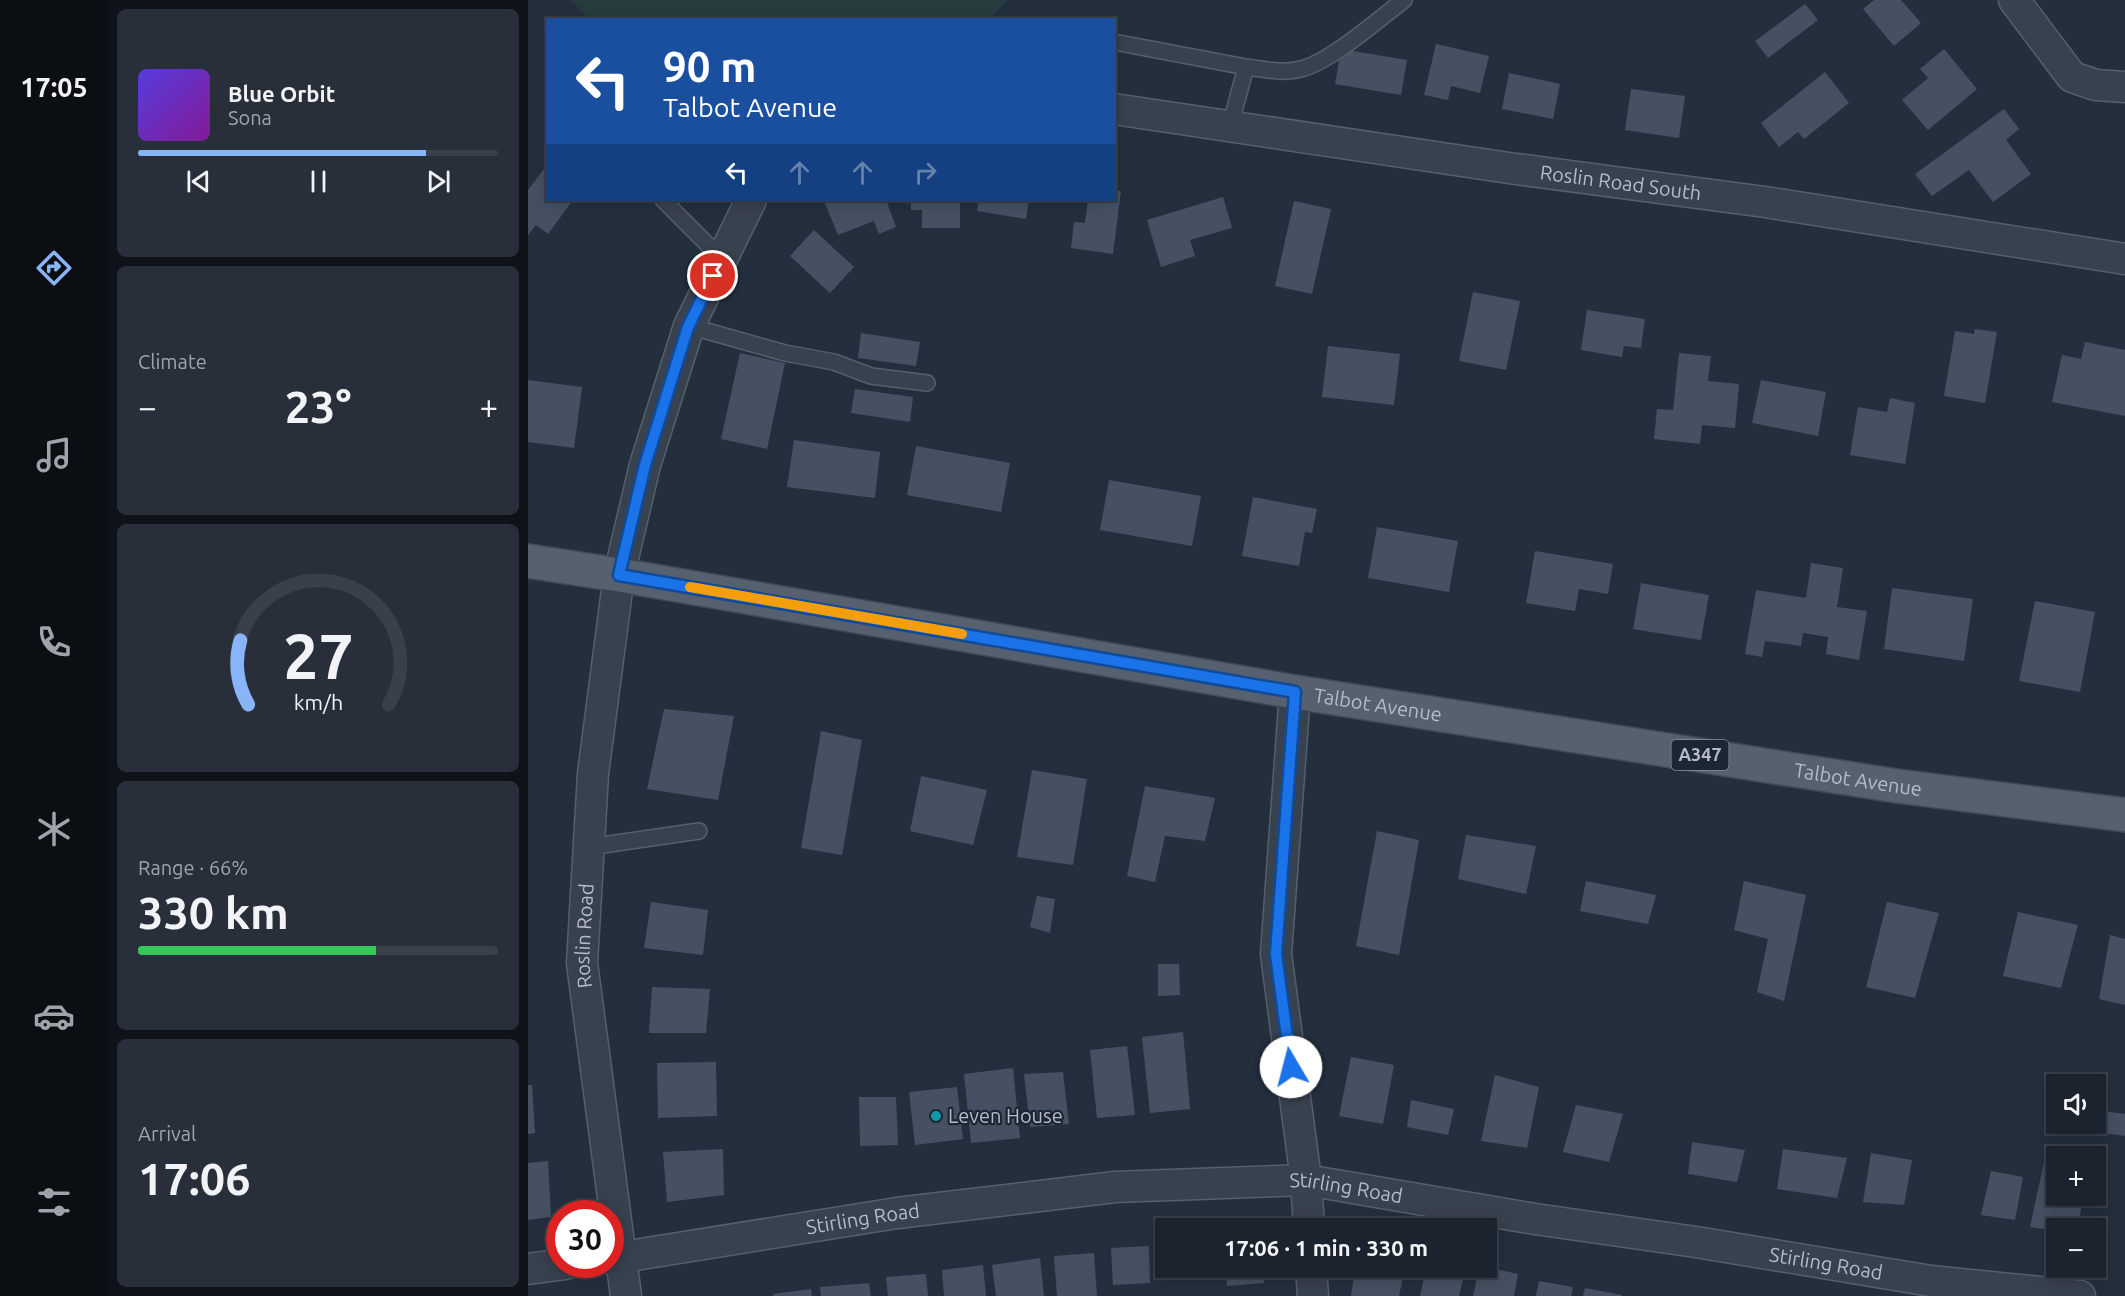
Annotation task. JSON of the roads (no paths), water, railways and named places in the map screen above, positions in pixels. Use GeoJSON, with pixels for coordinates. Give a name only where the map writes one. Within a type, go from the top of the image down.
{"type":"FeatureCollection","features":[{"type":"Feature","properties":{"kind":"main road","name":"Talbot Avenue"},"geometry":{"type":"LineString","coordinates":[[528,561],[1295,692],[1897,786],[2125,815]]}},
{"type":"Feature","properties":{"kind":"street"},"geometry":{"type":"LineString","coordinates":[[2014,0],[2072,77],[2096,85],[2125,87]]}},
{"type":"Feature","properties":{"kind":"street","name":"Roslin Road South"},"geometry":{"type":"LineString","coordinates":[[1116,109],[1509,168],[1765,202],[2125,259]]}},
{"type":"Feature","properties":{"kind":"street"},"geometry":{"type":"LineString","coordinates":[[619,575],[645,465],[688,327],[751,201]]}},
{"type":"Feature","properties":{"kind":"street","name":"Roslin Road"},"geometry":{"type":"LineString","coordinates":[[609,1200],[582,963],[593,774],[619,575]]}},
{"type":"Feature","properties":{"kind":"street"},"geometry":{"type":"LineString","coordinates":[[1295,692],[1276,954],[1306,1180],[1308,1218]]}},
{"type":"Feature","properties":{"kind":"street","name":"Stirling Road"},"geometry":{"type":"LineString","coordinates":[[624,1258],[897,1213],[1115,1186],[1306,1180],[1535,1219],[1696,1242],[1932,1281],[2080,1296]]}},
{"type":"Feature","properties":{"kind":"street"},"geometry":{"type":"LineString","coordinates":[[528,1269],[546,1267]]}},
{"type":"Feature","properties":{"kind":"street","name":"Roslin Road"},"geometry":{"type":"LineString","coordinates":[[621,1278],[626,1296]]}},
{"type":"Feature","properties":{"kind":"street"},"geometry":{"type":"LineString","coordinates":[[1312,1278],[1313,1296]]}},
{"type":"Feature","properties":{"kind":"lane"},"geometry":{"type":"LineString","coordinates":[[1116,42],[1283,72],[1302,69],[1321,62],[1404,0]]}},
{"type":"Feature","properties":{"kind":"lane"},"geometry":{"type":"LineString","coordinates":[[1230,126],[1246,67]]}},
{"type":"Feature","properties":{"kind":"lane"},"geometry":{"type":"LineString","coordinates":[[664,201],[722,259]]}},
{"type":"Feature","properties":{"kind":"lane"},"geometry":{"type":"LineString","coordinates":[[688,327],[785,353],[834,362],[871,376],[927,383]]}},
{"type":"Feature","properties":{"kind":"lane"},"geometry":{"type":"LineString","coordinates":[[589,847],[699,831]]}},
{"type":"Feature","properties":{"kind":"place","name":"Leven House"},"geometry":{"type":"Point","coordinates":[936,1116]}}]}
